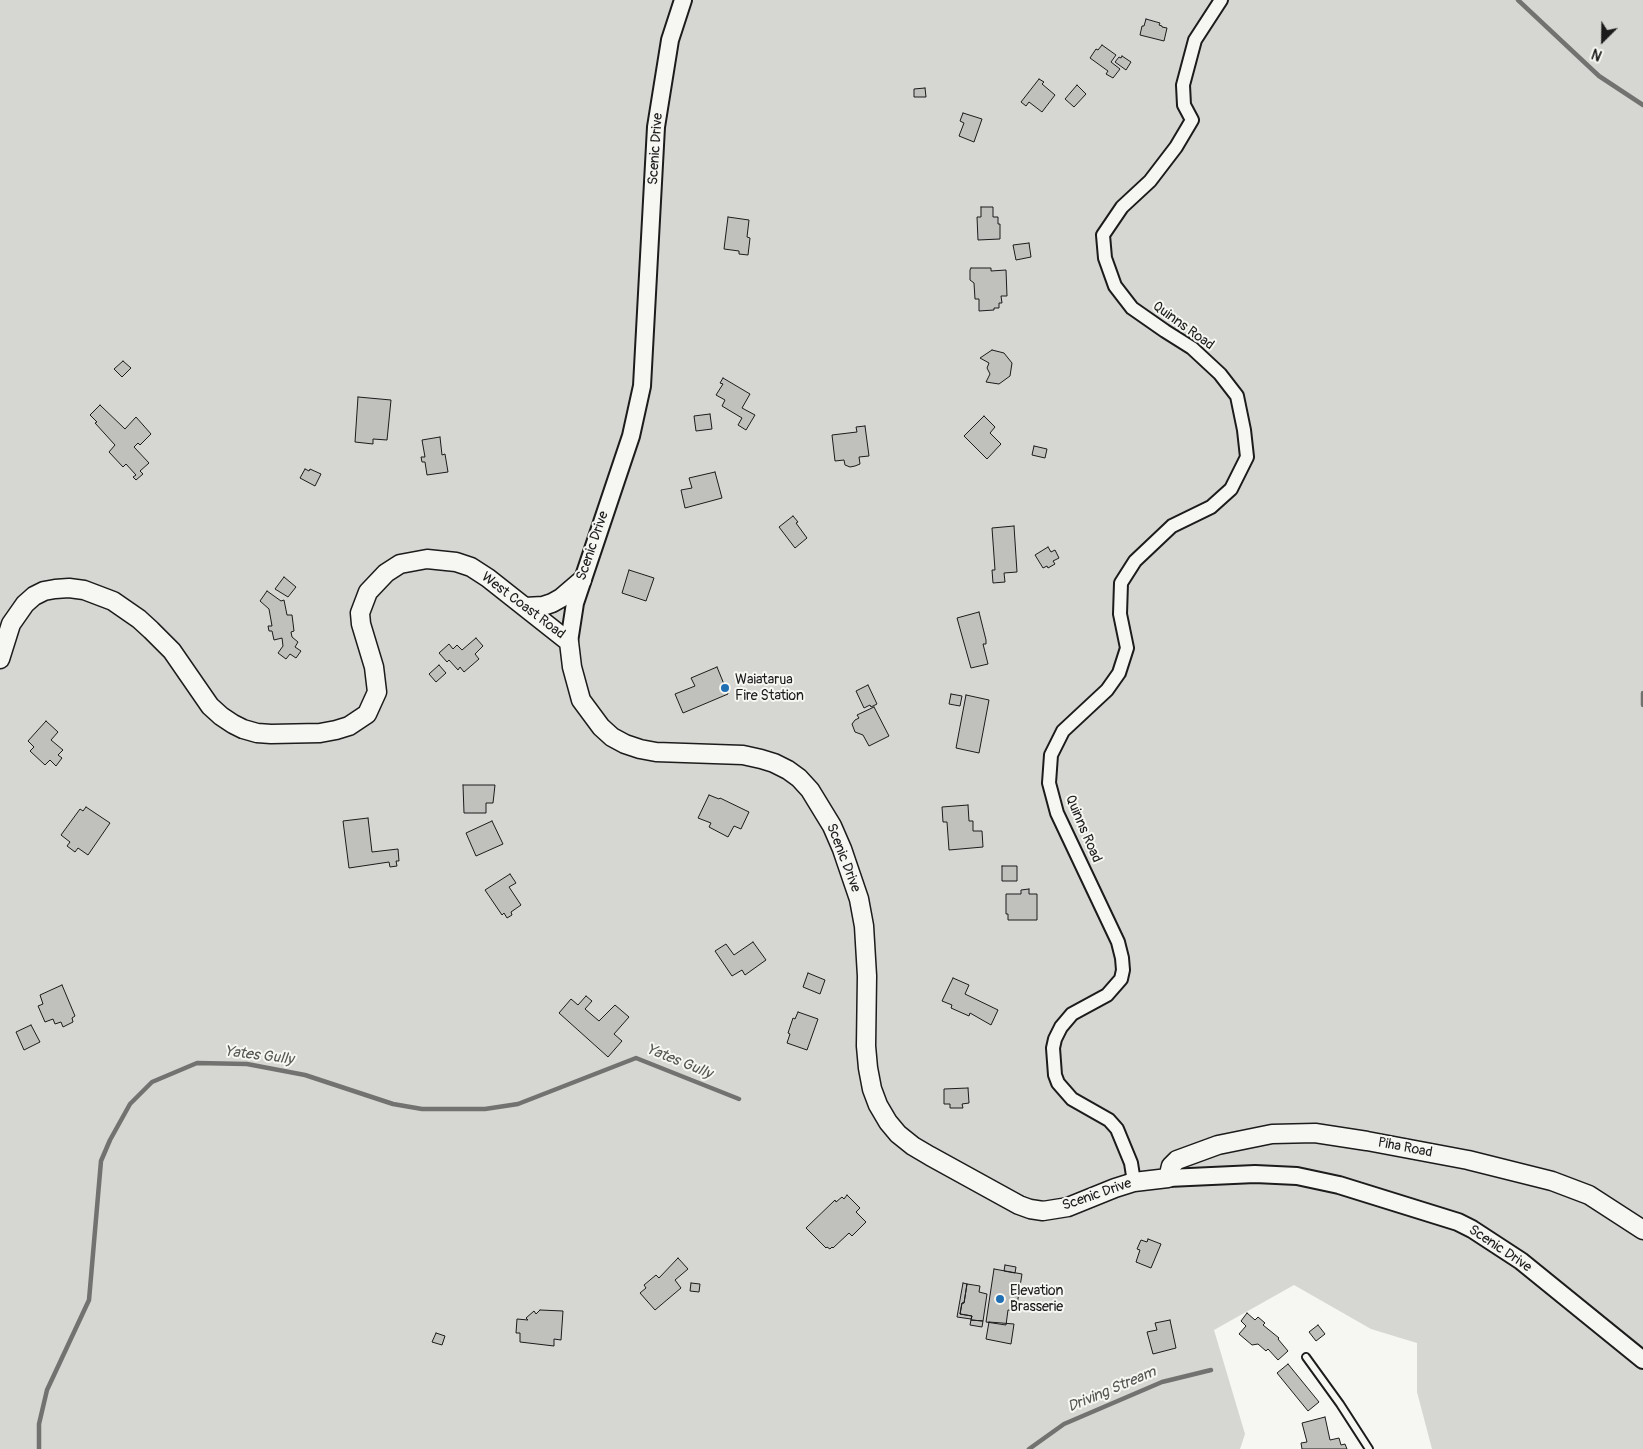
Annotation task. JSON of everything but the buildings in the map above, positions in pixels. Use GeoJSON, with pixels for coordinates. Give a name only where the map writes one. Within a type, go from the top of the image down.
{"type":"FeatureCollection","features":[{"type":"Feature","properties":{"kind":"main road","name":"West Coast Road"},"geometry":{"type":"LineString","coordinates":[[0,659],[12,624],[25,604],[34,596],[55,588],[84,590],[112,601],[139,619],[172,651],[210,706],[233,724],[257,733],[271,734],[320,733],[336,730],[354,723],[367,714],[377,692],[374,667],[363,635],[360,613],[368,592],[386,573],[400,564],[427,559],[443,560],[471,567],[488,578],[569,642]]}},
{"type":"Feature","properties":{"kind":"main road"},"geometry":{"type":"LineString","coordinates":[[525,607],[543,606],[552,603],[561,598],[582,580]]}},
{"type":"Feature","properties":{"kind":"main road","name":"Scenic Drive"},"geometry":{"type":"LineString","coordinates":[[569,642],[572,667],[581,700],[601,727],[612,737],[632,747],[656,752],[743,755],[761,759],[788,770],[799,778],[815,798],[832,826],[859,899],[864,926],[866,959],[868,1068],[872,1089],[878,1105],[898,1134],[930,1156],[1019,1205],[1030,1209],[1043,1211],[1068,1207],[1108,1190],[1134,1182],[1168,1178]]}},
{"type":"Feature","properties":{"kind":"main road","name":"Piha Road"},"geometry":{"type":"LineString","coordinates":[[1168,1178],[1171,1166],[1177,1160],[1218,1145],[1272,1134],[1314,1133],[1468,1160],[1552,1181],[1589,1195],[1643,1230]]}},
{"type":"Feature","properties":{"kind":"street","name":"Scenic Drive"},"geometry":{"type":"LineString","coordinates":[[569,642],[575,603],[631,436],[642,386],[656,127],[670,40],[682,0]]}},
{"type":"Feature","properties":{"kind":"street","name":"Quinns Road"},"geometry":{"type":"LineString","coordinates":[[1134,1182],[1131,1163],[1117,1129],[1109,1120],[1072,1099],[1064,1092],[1055,1075],[1053,1048],[1061,1026],[1072,1014],[1107,995],[1121,979],[1123,970],[1118,942],[1057,813],[1048,782],[1051,755],[1063,731],[1107,690],[1119,674],[1127,648],[1120,614],[1121,584],[1135,561],[1172,526],[1211,507],[1231,489],[1247,457],[1237,396],[1220,374],[1192,348],[1132,308],[1115,286],[1105,258],[1103,235],[1122,207],[1150,181],[1176,147],[1192,120],[1184,105],[1183,85],[1195,40],[1221,0]]}},
{"type":"Feature","properties":{"kind":"street","name":"Scenic Drive"},"geometry":{"type":"LineString","coordinates":[[1168,1178],[1255,1174],[1297,1176],[1339,1185],[1458,1222],[1472,1228],[1521,1261],[1643,1360]]}},
{"type":"Feature","properties":{"kind":"lane"},"geometry":{"type":"LineString","coordinates":[[1306,1357],[1369,1449]]}},
{"type":"Feature","properties":{"kind":"shaded area"},"geometry":{"type":"Polygon","coordinates":[[[0,0],[1643,0],[1643,1449],[1432,1449],[1417,1392],[1417,1343],[1371,1329],[1294,1285],[1214,1330],[1245,1434],[1240,1449],[0,1449],[0,0]]]}},
{"type":"Feature","properties":{"kind":"waterway"},"geometry":{"type":"LineString","coordinates":[[1518,0],[1599,76],[1643,105]]}},
{"type":"Feature","properties":{"kind":"waterway"},"geometry":{"type":"LineString","coordinates":[[1643,693],[1643,705]]}},
{"type":"Feature","properties":{"kind":"waterway","name":"Yates Gully"},"geometry":{"type":"LineString","coordinates":[[39,1449],[39,1424],[47,1390],[89,1300],[101,1161],[110,1140],[130,1104],[152,1082],[197,1063],[247,1064],[305,1075],[393,1104],[422,1109],[485,1109],[518,1104],[636,1058],[739,1099]]}},
{"type":"Feature","properties":{"kind":"waterway","name":"Driving Stream"},"geometry":{"type":"LineString","coordinates":[[1029,1449],[1064,1424],[1162,1382],[1211,1370]]}},
{"type":"Feature","properties":{"kind":"place","name":"Waiatarua Fire Station"},"geometry":{"type":"Point","coordinates":[725,688]}},
{"type":"Feature","properties":{"kind":"place","name":"Elevation Brasserie"},"geometry":{"type":"Point","coordinates":[1000,1299]}}]}
